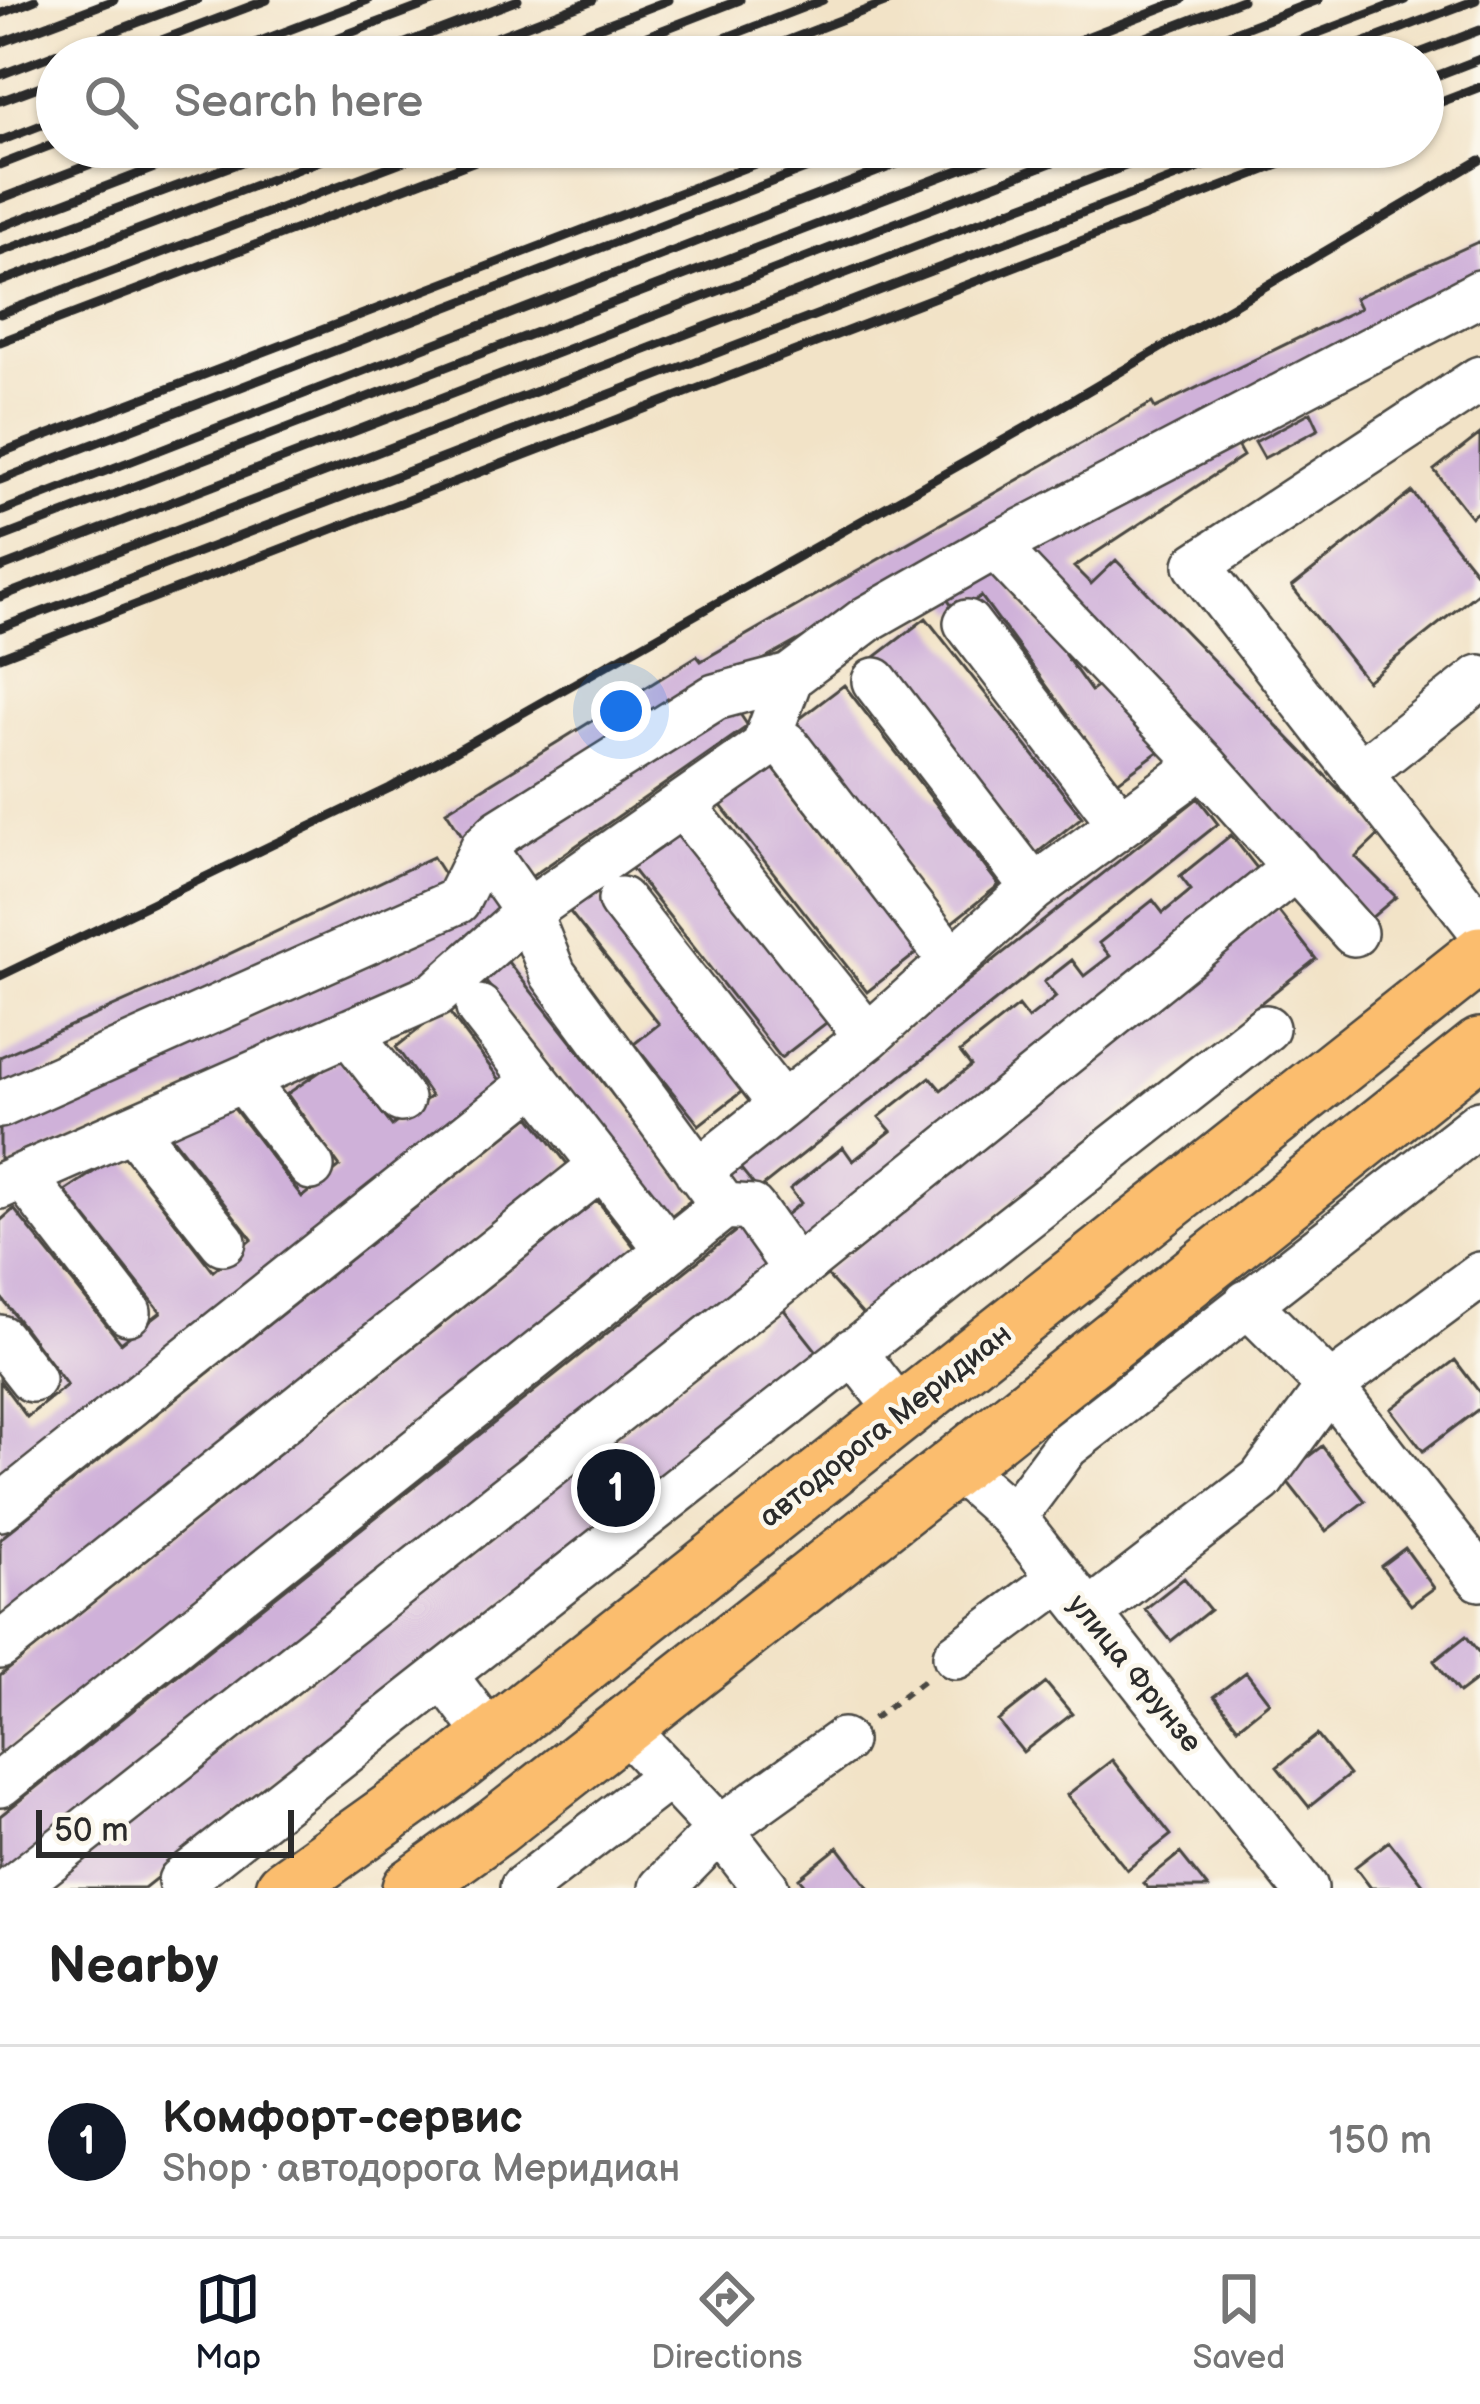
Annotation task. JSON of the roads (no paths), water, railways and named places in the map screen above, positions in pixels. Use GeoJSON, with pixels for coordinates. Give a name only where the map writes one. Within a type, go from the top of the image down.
{"type":"FeatureCollection","features":[{"type":"Feature","properties":{"kind":"main road","name":"автодорога Меридиан"},"geometry":{"type":"LineString","coordinates":[[285,1888],[491,1738],[1284,1110],[1476,921]]}},
{"type":"Feature","properties":{"kind":"main road"},"geometry":{"type":"LineString","coordinates":[[411,1888],[496,1827],[955,1466],[1480,1047]]}},
{"type":"Feature","properties":{"kind":"street"},"geometry":{"type":"LineString","coordinates":[[0,1106],[457,901],[483,848],[500,832],[715,697],[790,677],[867,619],[995,546],[1480,292]]}},
{"type":"Feature","properties":{"kind":"street"},"geometry":{"type":"LineString","coordinates":[[1476,921],[1197,565],[1480,379]]}},
{"type":"Feature","properties":{"kind":"street"},"geometry":{"type":"LineString","coordinates":[[995,546],[1203,764],[1354,933]]}},
{"type":"Feature","properties":{"kind":"street"},"geometry":{"type":"LineString","coordinates":[[967,623],[1120,822]]}},
{"type":"Feature","properties":{"kind":"street"},"geometry":{"type":"LineString","coordinates":[[128,1312],[11,1181],[436,994],[528,912],[764,747],[790,677]]}},
{"type":"Feature","properties":{"kind":"street"},"geometry":{"type":"LineString","coordinates":[[1359,774],[1480,678]]}},
{"type":"Feature","properties":{"kind":"street"},"geometry":{"type":"LineString","coordinates":[[875,681],[1034,888]]}},
{"type":"Feature","properties":{"kind":"street"},"geometry":{"type":"LineString","coordinates":[[785,744],[952,961]]}},
{"type":"Feature","properties":{"kind":"street"},"geometry":{"type":"LineString","coordinates":[[0,1784],[669,1250],[711,1189],[782,1105],[868,1037],[1034,888],[1203,764]]}},
{"type":"Feature","properties":{"kind":"street"},"geometry":{"type":"LineString","coordinates":[[697,823],[868,1037]]}},
{"type":"Feature","properties":{"kind":"street"},"geometry":{"type":"LineString","coordinates":[[483,848],[528,912],[553,974],[711,1189],[752,1208],[796,1270]]}},
{"type":"Feature","properties":{"kind":"street"},"geometry":{"type":"LineString","coordinates":[[13,1888],[796,1270],[1296,867]]}},
{"type":"Feature","properties":{"kind":"street"},"geometry":{"type":"LineString","coordinates":[[621,900],[782,1105]]}},
{"type":"Feature","properties":{"kind":"street"},"geometry":{"type":"LineString","coordinates":[[479,1008],[669,1250]]}},
{"type":"Feature","properties":{"kind":"street"},"geometry":{"type":"LineString","coordinates":[[350,1032],[400,1099]]}},
{"type":"Feature","properties":{"kind":"street"},"geometry":{"type":"LineString","coordinates":[[181,1881],[1254,1038],[1284,1110]]}},
{"type":"Feature","properties":{"kind":"street"},"geometry":{"type":"LineString","coordinates":[[243,1079],[311,1167]]}},
{"type":"Feature","properties":{"kind":"street"},"geometry":{"type":"LineString","coordinates":[[0,1508],[536,1081]]}},
{"type":"Feature","properties":{"kind":"street"},"geometry":{"type":"LineString","coordinates":[[1013,1517],[1066,1446],[1480,1123]]}},
{"type":"Feature","properties":{"kind":"street"},"geometry":{"type":"LineString","coordinates":[[132,1128],[224,1242]]}},
{"type":"Feature","properties":{"kind":"street"},"geometry":{"type":"LineString","coordinates":[[0,1646],[602,1166]]}},
{"type":"Feature","properties":{"kind":"street"},"geometry":{"type":"LineString","coordinates":[[1089,1613],[1262,1480],[1330,1386],[1480,1275]]}},
{"type":"Feature","properties":{"kind":"street"},"geometry":{"type":"LineString","coordinates":[[1247,1303],[1330,1386],[1480,1578]]}},
{"type":"Feature","properties":{"kind":"street"},"geometry":{"type":"LineString","coordinates":[[0,1338],[32,1379]]}},
{"type":"Feature","properties":{"kind":"street"},"geometry":{"type":"LineString","coordinates":[[853,1351],[901,1413]]}},
{"type":"Feature","properties":{"kind":"street","name":"улица Фрунзе"},"geometry":{"type":"LineString","coordinates":[[955,1466],[1013,1517],[1305,1888]]}},
{"type":"Feature","properties":{"kind":"street"},"geometry":{"type":"LineString","coordinates":[[956,1656],[1060,1579]]}},
{"type":"Feature","properties":{"kind":"street"},"geometry":{"type":"LineString","coordinates":[[443,1674],[491,1738]]}},
{"type":"Feature","properties":{"kind":"street"},"geometry":{"type":"LineString","coordinates":[[623,1726],[720,1829],[766,1888]]}},
{"type":"Feature","properties":{"kind":"street"},"geometry":{"type":"LineString","coordinates":[[662,1888],[720,1829],[843,1741]]}},
{"type":"Feature","properties":{"kind":"street"},"geometry":{"type":"LineString","coordinates":[[523,1888],[670,1775]]}},
{"type":"Feature","properties":{"kind":"railway"},"geometry":{"type":"LineString","coordinates":[[0,14],[35,0]]}},
{"type":"Feature","properties":{"kind":"railway"},"geometry":{"type":"LineString","coordinates":[[0,43],[114,0]]}},
{"type":"Feature","properties":{"kind":"railway"},"geometry":{"type":"LineString","coordinates":[[102,36],[197,0]]}},
{"type":"Feature","properties":{"kind":"railway"},"geometry":{"type":"LineString","coordinates":[[172,36],[267,0]]}},
{"type":"Feature","properties":{"kind":"railway"},"geometry":{"type":"LineString","coordinates":[[273,36],[368,0]]}},
{"type":"Feature","properties":{"kind":"railway"},"geometry":{"type":"LineString","coordinates":[[342,36],[438,0]]}},
{"type":"Feature","properties":{"kind":"railway"},"geometry":{"type":"LineString","coordinates":[[424,36],[518,0]]}},
{"type":"Feature","properties":{"kind":"railway"},"geometry":{"type":"LineString","coordinates":[[499,36],[593,0]]}},
{"type":"Feature","properties":{"kind":"railway"},"geometry":{"type":"LineString","coordinates":[[576,36],[669,0]]}},
{"type":"Feature","properties":{"kind":"railway"},"geometry":{"type":"LineString","coordinates":[[647,36],[740,0]]}},
{"type":"Feature","properties":{"kind":"railway"},"geometry":{"type":"LineString","coordinates":[[730,36],[823,0]]}},
{"type":"Feature","properties":{"kind":"railway"},"geometry":{"type":"LineString","coordinates":[[799,36],[892,0]]}},
{"type":"Feature","properties":{"kind":"railway"},"geometry":{"type":"LineString","coordinates":[[1089,36],[1182,0]]}},
{"type":"Feature","properties":{"kind":"railway"},"geometry":{"type":"LineString","coordinates":[[1149,36],[1242,0]]}},
{"type":"Feature","properties":{"kind":"railway"},"geometry":{"type":"LineString","coordinates":[[1224,36],[1318,0]]}},
{"type":"Feature","properties":{"kind":"railway"},"geometry":{"type":"LineString","coordinates":[[1310,36],[1405,0]]}},
{"type":"Feature","properties":{"kind":"railway"},"geometry":{"type":"LineString","coordinates":[[1381,36],[1476,0]]}},
{"type":"Feature","properties":{"kind":"railway"},"geometry":{"type":"LineString","coordinates":[[1444,44],[1480,30]]}},
{"type":"Feature","properties":{"kind":"railway"},"geometry":{"type":"LineString","coordinates":[[1444,73],[1480,59]]}},
{"type":"Feature","properties":{"kind":"railway"},"geometry":{"type":"LineString","coordinates":[[0,75],[36,61]]}},
{"type":"Feature","properties":{"kind":"railway"},"geometry":{"type":"LineString","coordinates":[[1444,101],[1480,87]]}},
{"type":"Feature","properties":{"kind":"railway"},"geometry":{"type":"LineString","coordinates":[[0,101],[36,88]]}},
{"type":"Feature","properties":{"kind":"railway"},"geometry":{"type":"LineString","coordinates":[[0,141],[36,127]]}},
{"type":"Feature","properties":{"kind":"railway"},"geometry":{"type":"LineString","coordinates":[[0,165],[36,151]]}},
{"type":"Feature","properties":{"kind":"railway"},"geometry":{"type":"LineString","coordinates":[[0,976],[390,788],[1025,428],[1480,160]]}},
{"type":"Feature","properties":{"kind":"railway"},"geometry":{"type":"LineString","coordinates":[[0,199],[80,168]]}},
{"type":"Feature","properties":{"kind":"railway"},"geometry":{"type":"LineString","coordinates":[[0,227],[154,168]]}},
{"type":"Feature","properties":{"kind":"railway"},"geometry":{"type":"LineString","coordinates":[[0,252],[226,168]]}},
{"type":"Feature","properties":{"kind":"railway"},"geometry":{"type":"LineString","coordinates":[[0,282],[301,168]]}},
{"type":"Feature","properties":{"kind":"railway"},"geometry":{"type":"LineString","coordinates":[[0,314],[386,168]]}},
{"type":"Feature","properties":{"kind":"railway"},"geometry":{"type":"LineString","coordinates":[[0,342],[457,168]]}},
{"type":"Feature","properties":{"kind":"railway"},"geometry":{"type":"LineString","coordinates":[[0,453],[744,168]]}},
{"type":"Feature","properties":{"kind":"railway"},"geometry":{"type":"LineString","coordinates":[[0,480],[808,168]]}},
{"type":"Feature","properties":{"kind":"railway"},"geometry":{"type":"LineString","coordinates":[[0,512],[887,168]]}},
{"type":"Feature","properties":{"kind":"railway"},"geometry":{"type":"LineString","coordinates":[[0,538],[964,168]]}},
{"type":"Feature","properties":{"kind":"railway"},"geometry":{"type":"LineString","coordinates":[[0,568],[1038,168]]}},
{"type":"Feature","properties":{"kind":"railway"},"geometry":{"type":"LineString","coordinates":[[0,597],[1120,168]]}},
{"type":"Feature","properties":{"kind":"railway"},"geometry":{"type":"LineString","coordinates":[[0,628],[1199,168]]}},
{"type":"Feature","properties":{"kind":"railway"},"geometry":{"type":"LineString","coordinates":[[0,657],[1270,168]]}},
{"type":"Feature","properties":{"kind":"place","name":"Комфорт-сервис"},"geometry":{"type":"Point","coordinates":[616,1488]}}]}
